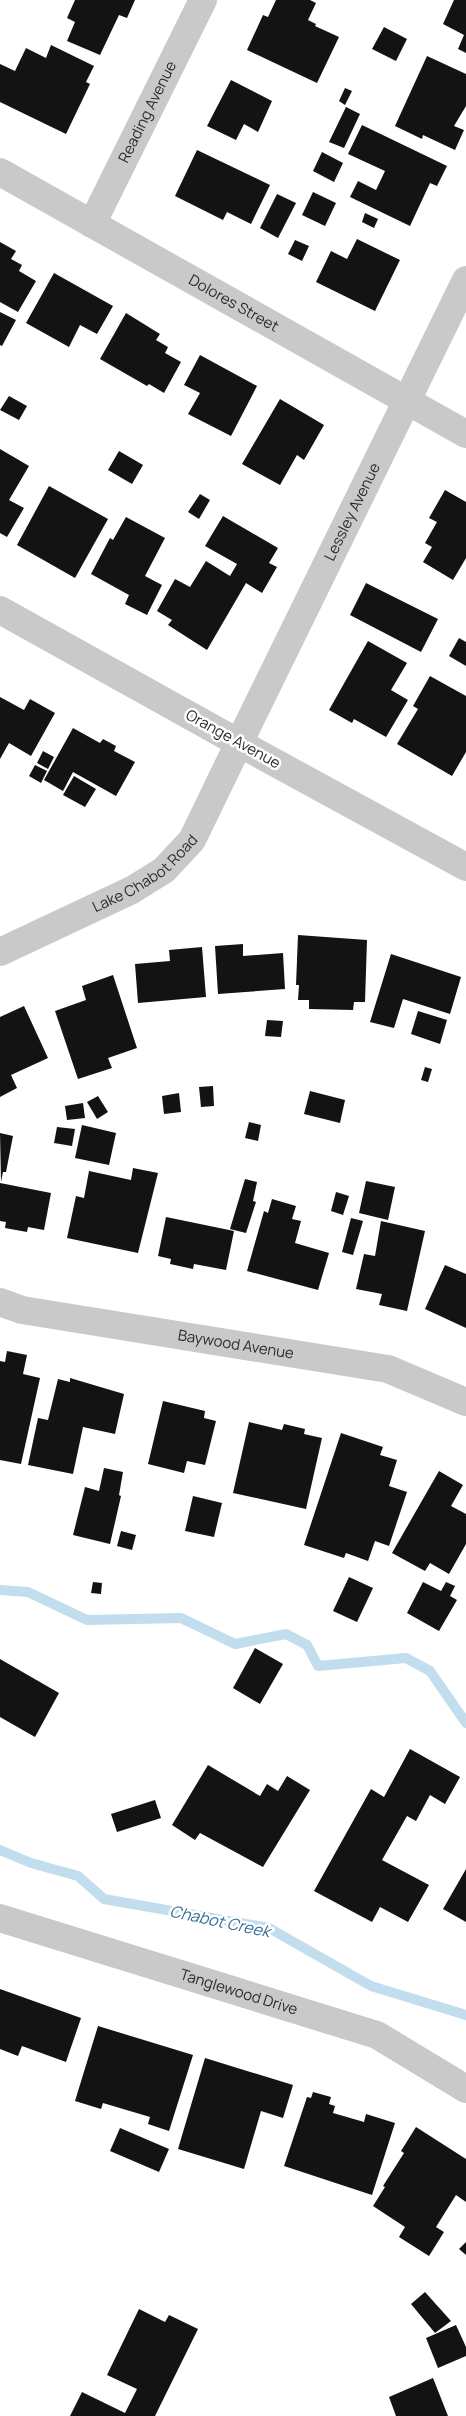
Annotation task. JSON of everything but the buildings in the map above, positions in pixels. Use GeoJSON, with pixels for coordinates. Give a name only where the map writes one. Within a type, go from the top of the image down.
{"type":"FeatureCollection","features":[{"type":"Feature","properties":{"kind":"street","name":"Reading Avenue"},"geometry":{"type":"LineString","coordinates":[[92,224],[203,0]]}},
{"type":"Feature","properties":{"kind":"street","name":"Dolores Street"},"geometry":{"type":"LineString","coordinates":[[0,172],[466,434]]}},
{"type":"Feature","properties":{"kind":"street","name":"Lessley Avenue"},"geometry":{"type":"LineString","coordinates":[[239,743],[466,280]]}},
{"type":"Feature","properties":{"kind":"street","name":"Orange Avenue"},"geometry":{"type":"LineString","coordinates":[[0,610],[466,867]]}},
{"type":"Feature","properties":{"kind":"street","name":"Lake Chabot Road"},"geometry":{"type":"LineString","coordinates":[[0,952],[132,890],[164,870],[192,840],[239,743]]}},
{"type":"Feature","properties":{"kind":"street","name":"Baywood Avenue"},"geometry":{"type":"LineString","coordinates":[[0,1302],[22,1310],[388,1369],[466,1402]]}},
{"type":"Feature","properties":{"kind":"street","name":"Tanglewood Drive"},"geometry":{"type":"LineString","coordinates":[[0,1918],[377,2035],[466,2089]]}},
{"type":"Feature","properties":{"kind":"waterway"},"geometry":{"type":"LineString","coordinates":[[0,1590],[28,1592],[87,1620],[181,1618],[235,1644],[286,1634],[307,1645],[318,1666],[406,1658],[430,1671],[466,1723]]}},
{"type":"Feature","properties":{"kind":"waterway","name":"Chabot Creek"},"geometry":{"type":"LineString","coordinates":[[0,1850],[31,1863],[78,1876],[104,1899],[269,1928],[371,1986],[466,2015]]}}]}
